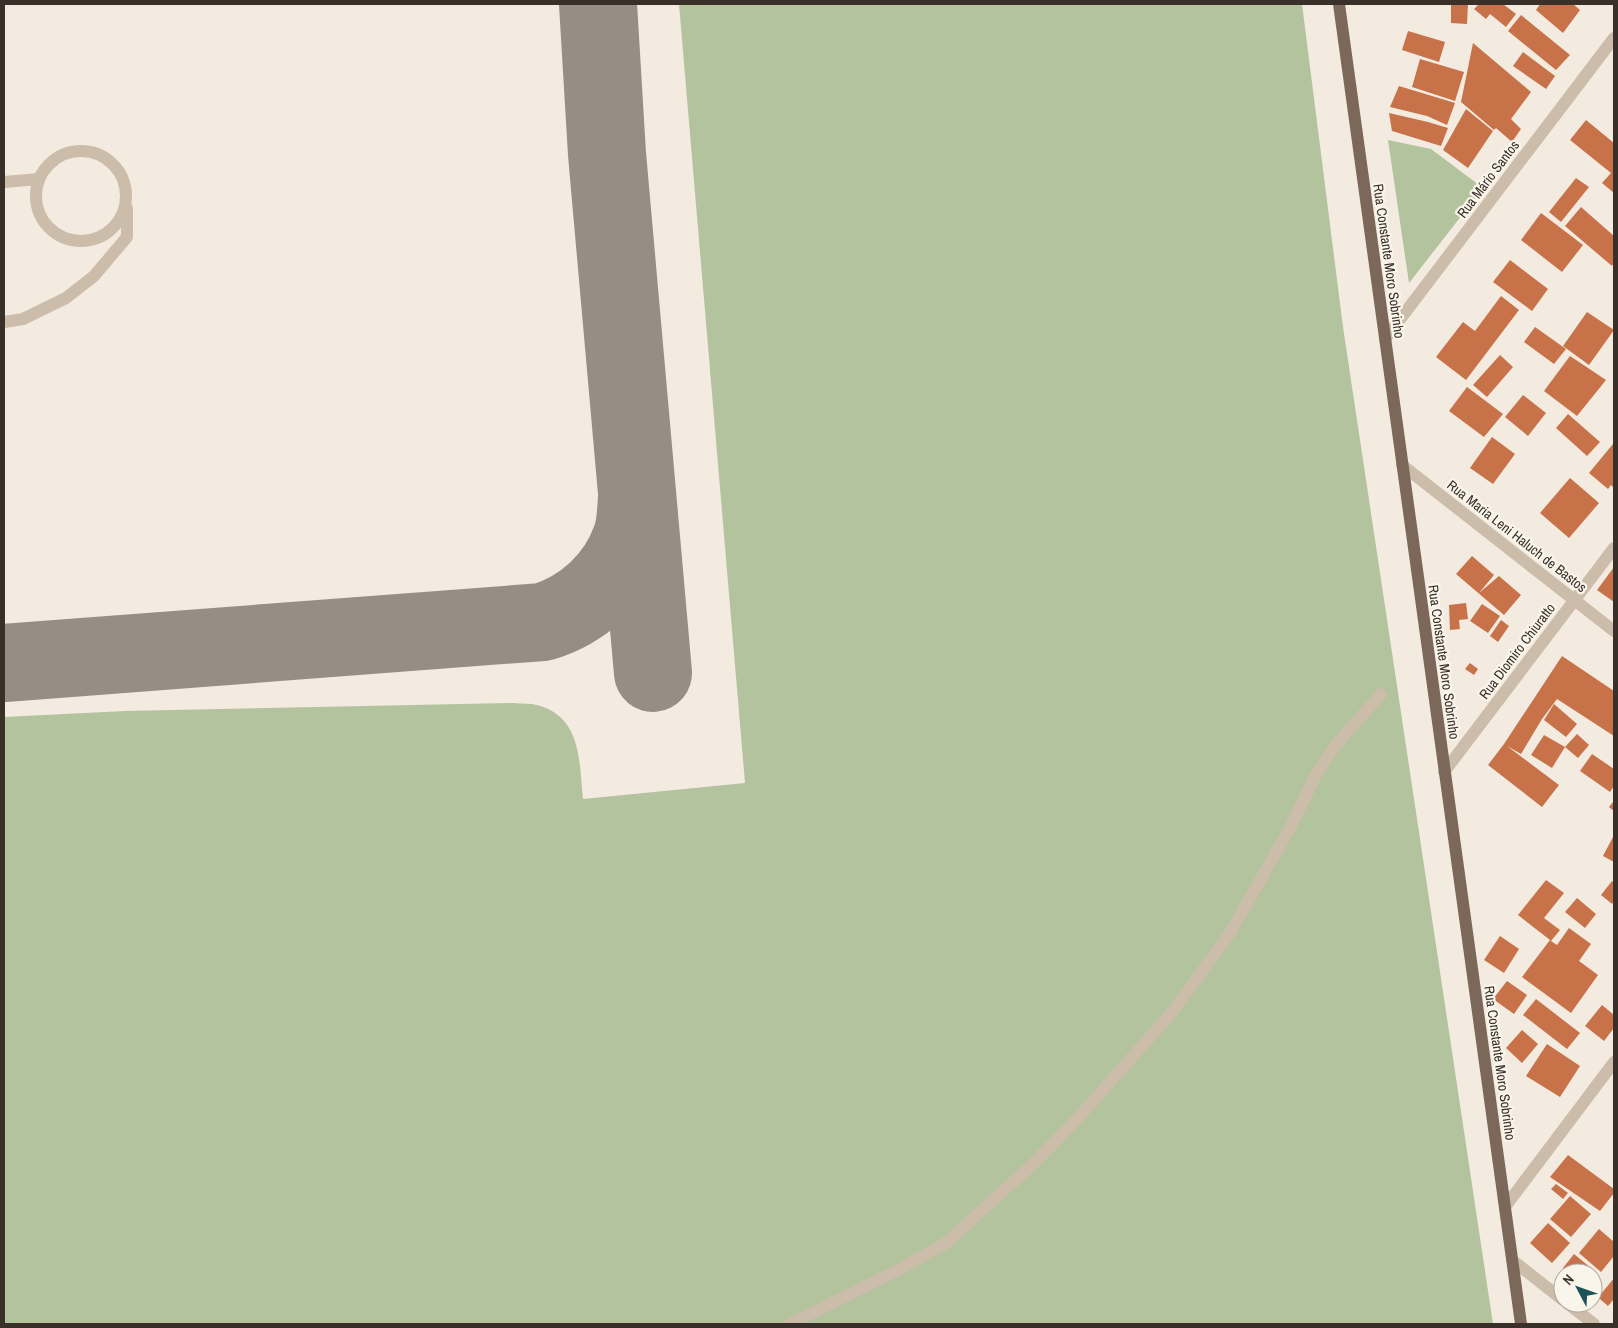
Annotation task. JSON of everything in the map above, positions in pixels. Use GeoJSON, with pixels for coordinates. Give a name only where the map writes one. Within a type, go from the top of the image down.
{"type":"FeatureCollection","features":[{"type":"Feature","properties":{"kind":"main road","name":"Rua Constante Moro Sobrinho"},"geometry":{"type":"LineString","coordinates":[[1339,4],[1521,1324]]}},
{"type":"Feature","properties":{"kind":"street","name":"Rua Mário Santos"},"geometry":{"type":"LineString","coordinates":[[1385,339],[1614,38]]}},
{"type":"Feature","properties":{"kind":"street"},"geometry":{"type":"LineString","coordinates":[[4,322],[23,319],[66,298],[94,276],[127,237],[127,196],[124,181],[116,167],[104,157],[90,152],[74,151],[59,157],[46,167],[39,179],[36,193],[37,207],[42,221],[52,232],[64,239],[78,242],[106,235],[116,226],[124,212],[127,196]]}},
{"type":"Feature","properties":{"kind":"street"},"geometry":{"type":"LineString","coordinates":[[4,182],[39,179]]}},
{"type":"Feature","properties":{"kind":"street","name":"Rua Maria Leni Haluch de Bastos"},"geometry":{"type":"LineString","coordinates":[[1402,465],[1614,632]]}},
{"type":"Feature","properties":{"kind":"street","name":"Rua Diomiro Chiuratto"},"geometry":{"type":"LineString","coordinates":[[1444,772],[1614,548]]}},
{"type":"Feature","properties":{"kind":"street"},"geometry":{"type":"LineString","coordinates":[[790,1324],[898,1270],[946,1243],[1032,1165],[1077,1119],[1174,1011],[1230,933],[1292,826],[1316,775],[1334,747],[1381,694]]}},
{"type":"Feature","properties":{"kind":"street"},"geometry":{"type":"LineString","coordinates":[[1505,1207],[1614,1062]]}},
{"type":"Feature","properties":{"kind":"street"},"geometry":{"type":"LineString","coordinates":[[1512,1260],[1553,1292]]}},
{"type":"Feature","properties":{"kind":"street"},"geometry":{"type":"LineString","coordinates":[[1580,1313],[1594,1324]]}},
{"type":"Feature","properties":{"kind":"green space"},"geometry":{"type":"Polygon","coordinates":[[[679,4],[1302,4],[1343,327],[1493,1324],[4,1324],[4,717],[125,711],[531,704],[552,711],[563,719],[570,730],[579,756],[583,799],[745,783],[679,4]]]}},
{"type":"Feature","properties":{"kind":"green space"},"geometry":{"type":"Polygon","coordinates":[[[1388,140],[1431,149],[1483,188],[1409,283],[1388,140]]]}},
{"type":"Feature","properties":{"kind":"building"},"geometry":{"type":"Polygon","coordinates":[[[1451,4],[1468,4],[1467,24],[1451,23],[1451,4]]]}},
{"type":"Feature","properties":{"kind":"building"},"geometry":{"type":"Polygon","coordinates":[[[1479,4],[1503,4],[1516,14],[1506,27],[1490,14],[1486,19],[1474,9],[1479,4]]]}},
{"type":"Feature","properties":{"kind":"building"},"geometry":{"type":"Polygon","coordinates":[[[1540,4],[1573,4],[1580,10],[1563,33],[1536,10],[1540,4]]]}},
{"type":"Feature","properties":{"kind":"building"},"geometry":{"type":"Polygon","coordinates":[[[1521,15],[1570,55],[1556,70],[1508,31],[1521,15]]]}},
{"type":"Feature","properties":{"kind":"building"},"geometry":{"type":"Polygon","coordinates":[[[1408,31],[1445,42],[1439,62],[1402,50],[1408,31]]]}},
{"type":"Feature","properties":{"kind":"building"},"geometry":{"type":"Polygon","coordinates":[[[1473,43],[1531,92],[1511,119],[1521,129],[1512,142],[1496,128],[1494,130],[1461,102],[1473,43]]]}},
{"type":"Feature","properties":{"kind":"building"},"geometry":{"type":"Polygon","coordinates":[[[1523,52],[1555,76],[1546,89],[1513,66],[1523,52]]]}},
{"type":"Feature","properties":{"kind":"building"},"geometry":{"type":"Polygon","coordinates":[[[1420,59],[1464,72],[1455,101],[1412,87],[1420,59]]]}},
{"type":"Feature","properties":{"kind":"building"},"geometry":{"type":"Polygon","coordinates":[[[1399,86],[1455,103],[1447,125],[1427,116],[1390,107],[1399,86]]]}},
{"type":"Feature","properties":{"kind":"building"},"geometry":{"type":"Polygon","coordinates":[[[1466,109],[1493,131],[1468,168],[1443,150],[1466,109]]]}},
{"type":"Feature","properties":{"kind":"building"},"geometry":{"type":"Polygon","coordinates":[[[1389,113],[1448,128],[1441,146],[1392,131],[1389,113]]]}},
{"type":"Feature","properties":{"kind":"building"},"geometry":{"type":"Polygon","coordinates":[[[1586,120],[1614,143],[1614,193],[1602,183],[1611,173],[1570,140],[1586,120]]]}},
{"type":"Feature","properties":{"kind":"building"},"geometry":{"type":"Polygon","coordinates":[[[1576,178],[1589,187],[1561,222],[1549,212],[1576,178]]]}},
{"type":"Feature","properties":{"kind":"building"},"geometry":{"type":"Polygon","coordinates":[[[1581,207],[1614,236],[1614,262],[1612,266],[1565,226],[1581,207]]]}},
{"type":"Feature","properties":{"kind":"building"},"geometry":{"type":"Polygon","coordinates":[[[1541,213],[1583,245],[1562,272],[1521,240],[1541,213]]]}},
{"type":"Feature","properties":{"kind":"building"},"geometry":{"type":"Polygon","coordinates":[[[1510,260],[1548,289],[1532,311],[1493,282],[1510,260]]]}},
{"type":"Feature","properties":{"kind":"building"},"geometry":{"type":"Polygon","coordinates":[[[1501,296],[1519,310],[1466,380],[1436,357],[1463,322],[1475,331],[1501,296]]]}},
{"type":"Feature","properties":{"kind":"building"},"geometry":{"type":"Polygon","coordinates":[[[1587,312],[1614,330],[1589,365],[1563,346],[1587,312]]]}},
{"type":"Feature","properties":{"kind":"building"},"geometry":{"type":"Polygon","coordinates":[[[1535,327],[1566,349],[1554,364],[1524,342],[1535,327]]]}},
{"type":"Feature","properties":{"kind":"building"},"geometry":{"type":"Polygon","coordinates":[[[1500,355],[1513,367],[1487,397],[1473,385],[1500,355]]]}},
{"type":"Feature","properties":{"kind":"building"},"geometry":{"type":"Polygon","coordinates":[[[1570,356],[1606,380],[1577,416],[1544,391],[1570,356]]]}},
{"type":"Feature","properties":{"kind":"building"},"geometry":{"type":"Polygon","coordinates":[[[1467,387],[1503,414],[1484,437],[1449,411],[1467,387]]]}},
{"type":"Feature","properties":{"kind":"building"},"geometry":{"type":"Polygon","coordinates":[[[1523,395],[1546,413],[1528,436],[1505,417],[1523,395]]]}},
{"type":"Feature","properties":{"kind":"building"},"geometry":{"type":"Polygon","coordinates":[[[1568,414],[1600,442],[1587,456],[1556,428],[1568,414]]]}},
{"type":"Feature","properties":{"kind":"building"},"geometry":{"type":"Polygon","coordinates":[[[1492,437],[1515,454],[1493,484],[1470,468],[1492,437]]]}},
{"type":"Feature","properties":{"kind":"building"},"geometry":{"type":"Polygon","coordinates":[[[1613,444],[1614,488],[1611,485],[1608,489],[1589,473],[1613,444]]]}},
{"type":"Feature","properties":{"kind":"building"},"geometry":{"type":"Polygon","coordinates":[[[1570,478],[1599,503],[1569,538],[1540,513],[1570,478]]]}},
{"type":"Feature","properties":{"kind":"building"},"geometry":{"type":"Polygon","coordinates":[[[1472,556],[1494,575],[1479,593],[1499,576],[1521,595],[1504,615],[1456,574],[1472,556]]]}},
{"type":"Feature","properties":{"kind":"building"},"geometry":{"type":"Polygon","coordinates":[[[1614,567],[1614,602],[1597,590],[1614,567]]]}},
{"type":"Feature","properties":{"kind":"building"},"geometry":{"type":"Polygon","coordinates":[[[1466,603],[1468,619],[1459,620],[1460,629],[1450,630],[1449,605],[1466,603]]]}},
{"type":"Feature","properties":{"kind":"building"},"geometry":{"type":"Polygon","coordinates":[[[1482,604],[1500,616],[1488,633],[1470,621],[1482,604]]]}},
{"type":"Feature","properties":{"kind":"building"},"geometry":{"type":"Polygon","coordinates":[[[1501,620],[1509,626],[1498,642],[1490,636],[1501,620]]]}},
{"type":"Feature","properties":{"kind":"building"},"geometry":{"type":"Polygon","coordinates":[[[1562,656],[1614,691],[1614,736],[1557,699],[1542,719],[1521,754],[1507,746],[1559,785],[1542,807],[1488,765],[1562,656]]]}},
{"type":"Feature","properties":{"kind":"building"},"geometry":{"type":"Polygon","coordinates":[[[1470,663],[1478,669],[1474,675],[1465,669],[1470,663]]]}},
{"type":"Feature","properties":{"kind":"building"},"geometry":{"type":"Polygon","coordinates":[[[1554,704],[1577,724],[1566,737],[1544,720],[1554,704]]]}},
{"type":"Feature","properties":{"kind":"building"},"geometry":{"type":"Polygon","coordinates":[[[1577,734],[1589,745],[1578,758],[1565,747],[1577,734]]]}},
{"type":"Feature","properties":{"kind":"building"},"geometry":{"type":"Polygon","coordinates":[[[1544,735],[1565,747],[1552,768],[1531,755],[1544,735]]]}},
{"type":"Feature","properties":{"kind":"building"},"geometry":{"type":"Polygon","coordinates":[[[1592,754],[1614,769],[1614,786],[1610,792],[1580,771],[1592,754]]]}},
{"type":"Feature","properties":{"kind":"building"},"geometry":{"type":"Polygon","coordinates":[[[1614,801],[1614,811],[1609,807],[1614,801]]]}},
{"type":"Feature","properties":{"kind":"building"},"geometry":{"type":"Polygon","coordinates":[[[1614,835],[1614,862],[1603,856],[1614,835]]]}},
{"type":"Feature","properties":{"kind":"building"},"geometry":{"type":"Polygon","coordinates":[[[1546,880],[1564,893],[1544,918],[1560,930],[1551,941],[1557,945],[1569,928],[1591,944],[1579,961],[1598,975],[1571,1013],[1522,977],[1550,940],[1518,915],[1546,880]]]}},
{"type":"Feature","properties":{"kind":"building"},"geometry":{"type":"Polygon","coordinates":[[[1612,881],[1614,883],[1614,901],[1612,904],[1601,895],[1612,881]]]}},
{"type":"Feature","properties":{"kind":"building"},"geometry":{"type":"Polygon","coordinates":[[[1577,898],[1596,914],[1585,928],[1565,912],[1577,898]]]}},
{"type":"Feature","properties":{"kind":"building"},"geometry":{"type":"Polygon","coordinates":[[[1500,936],[1519,949],[1504,973],[1484,960],[1500,936]]]}},
{"type":"Feature","properties":{"kind":"building"},"geometry":{"type":"Polygon","coordinates":[[[1507,981],[1527,995],[1514,1014],[1493,999],[1507,981]]]}},
{"type":"Feature","properties":{"kind":"building"},"geometry":{"type":"Polygon","coordinates":[[[1536,999],[1580,1033],[1567,1049],[1523,1015],[1536,999]]]}},
{"type":"Feature","properties":{"kind":"building"},"geometry":{"type":"Polygon","coordinates":[[[1602,1005],[1614,1015],[1614,1028],[1604,1041],[1585,1026],[1602,1005]]]}},
{"type":"Feature","properties":{"kind":"building"},"geometry":{"type":"Polygon","coordinates":[[[1522,1030],[1538,1044],[1522,1063],[1506,1048],[1522,1030]]]}},
{"type":"Feature","properties":{"kind":"building"},"geometry":{"type":"Polygon","coordinates":[[[1547,1044],[1580,1066],[1560,1097],[1526,1076],[1547,1044]]]}},
{"type":"Feature","properties":{"kind":"building"},"geometry":{"type":"Polygon","coordinates":[[[1568,1155],[1614,1189],[1614,1193],[1600,1211],[1550,1177],[1568,1155]]]}},
{"type":"Feature","properties":{"kind":"building"},"geometry":{"type":"Polygon","coordinates":[[[1556,1184],[1568,1193],[1563,1199],[1551,1189],[1556,1184]]]}},
{"type":"Feature","properties":{"kind":"building"},"geometry":{"type":"Polygon","coordinates":[[[1570,1196],[1591,1214],[1571,1237],[1550,1219],[1570,1196]]]}},
{"type":"Feature","properties":{"kind":"building"},"geometry":{"type":"Polygon","coordinates":[[[1548,1223],[1570,1243],[1552,1263],[1530,1243],[1548,1223]]]}},
{"type":"Feature","properties":{"kind":"building"},"geometry":{"type":"Polygon","coordinates":[[[1599,1229],[1614,1242],[1614,1256],[1603,1270],[1603,1263],[1591,1263],[1579,1253],[1599,1229]]]}},
{"type":"Feature","properties":{"kind":"building"},"geometry":{"type":"Polygon","coordinates":[[[1574,1254],[1585,1263],[1567,1263],[1574,1254]]]}},
{"type":"Feature","properties":{"kind":"building"},"geometry":{"type":"Polygon","coordinates":[[[1614,1278],[1614,1299],[1608,1306],[1603,1302],[1603,1292],[1614,1278]]]}},
{"type":"Feature","properties":{"kind":"taxiway"},"geometry":{"type":"LineString","coordinates":[[598,4],[607,154],[653,673]]}},
{"type":"Feature","properties":{"kind":"taxiway"},"geometry":{"type":"LineString","coordinates":[[4,663],[543,622],[572,610],[608,580],[625,554],[633,534],[637,497]]}}]}
